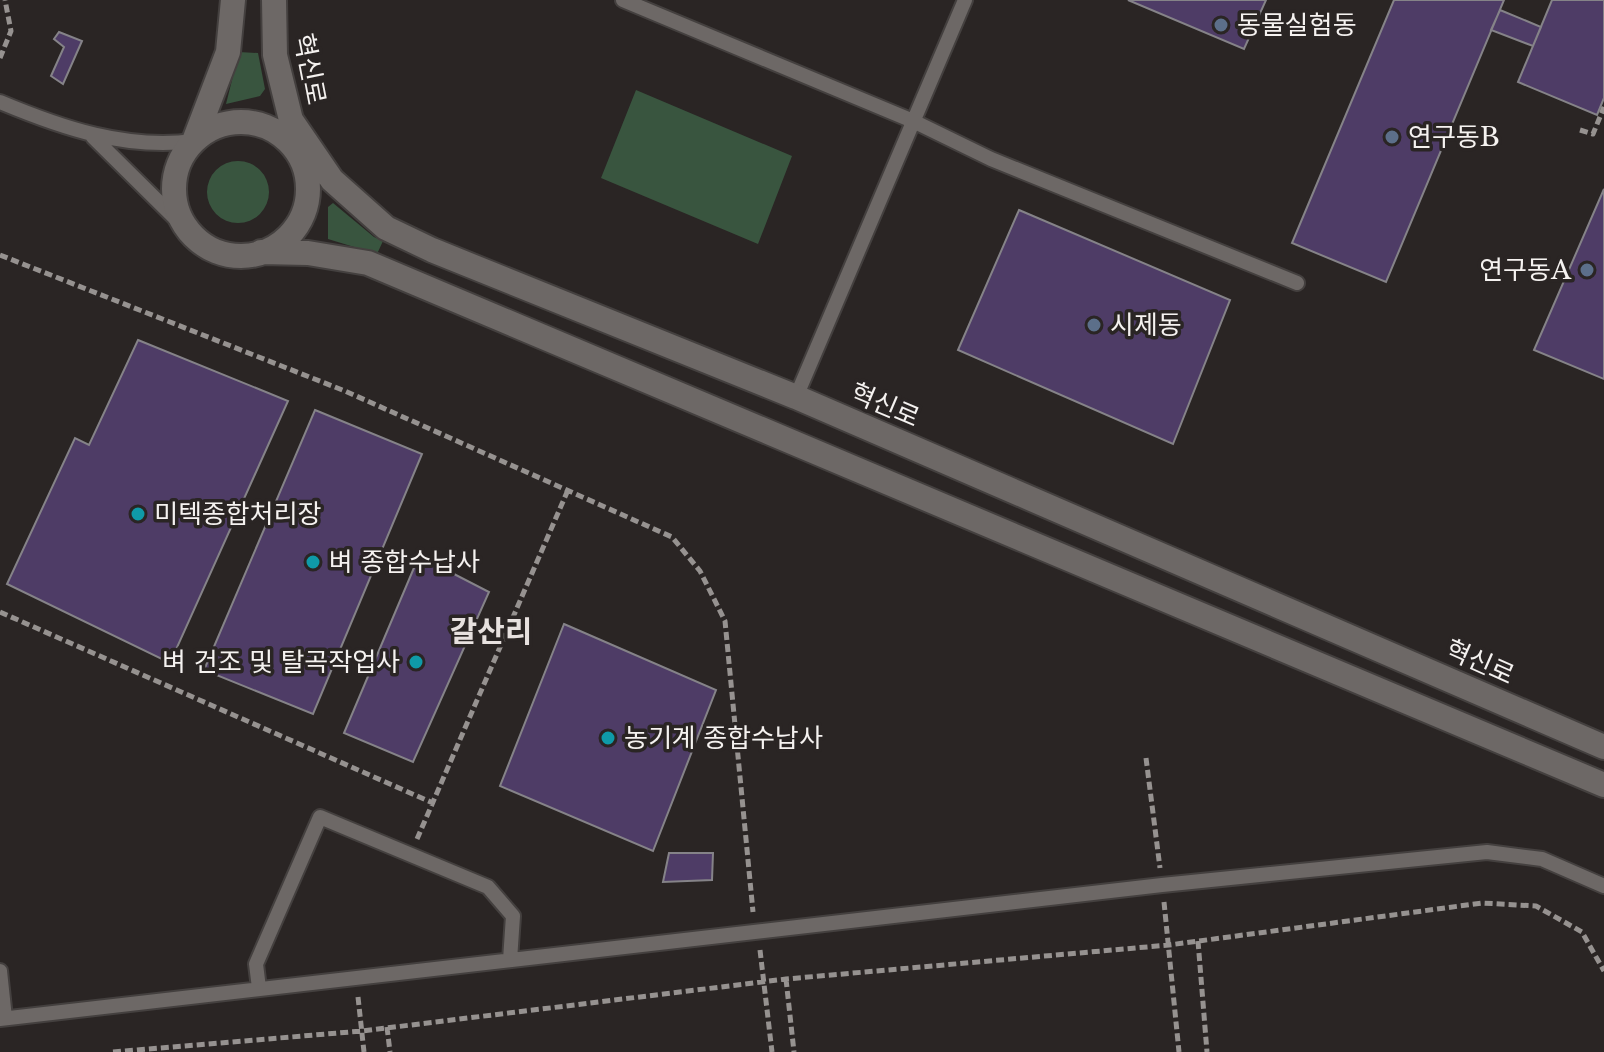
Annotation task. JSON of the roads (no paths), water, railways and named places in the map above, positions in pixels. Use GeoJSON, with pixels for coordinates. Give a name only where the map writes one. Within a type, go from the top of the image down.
{"type":"FeatureCollection","features":[{"type":"Feature","properties":{"kind":"main road"},"geometry":{"type":"LineString","coordinates":[[233,0],[228,52],[194,141],[187,147],[178,166],[173,187],[176,209],[186,229],[202,244],[222,254],[244,257],[261,252],[308,253],[368,263],[1604,785]]}},
{"type":"Feature","properties":{"kind":"main road","name":"혁신로"},"geometry":{"type":"LineString","coordinates":[[261,252],[284,241],[299,224],[307,206],[308,177],[275,55],[274,0]]}},
{"type":"Feature","properties":{"kind":"main road","name":"혁신로"},"geometry":{"type":"LineString","coordinates":[[194,141],[202,133],[221,124],[241,121],[261,124],[299,145],[332,180],[386,228],[432,250],[796,397],[1604,747]]}},
{"type":"Feature","properties":{"kind":"lane"},"geometry":{"type":"LineString","coordinates":[[623,0],[913,121],[991,159],[1297,283]]}},
{"type":"Feature","properties":{"kind":"lane"},"geometry":{"type":"LineString","coordinates":[[796,397],[965,0]]}},
{"type":"Feature","properties":{"kind":"lane"},"geometry":{"type":"LineString","coordinates":[[0,102],[92,136],[164,145],[194,141]]}},
{"type":"Feature","properties":{"kind":"lane"},"geometry":{"type":"LineString","coordinates":[[92,136],[186,229]]}},
{"type":"Feature","properties":{"kind":"lane"},"geometry":{"type":"LineString","coordinates":[[259,988],[256,964],[320,817],[488,887],[513,916],[510,960]]}},
{"type":"Feature","properties":{"kind":"lane"},"geometry":{"type":"LineString","coordinates":[[0,971],[3,1018],[1162,885],[1487,852],[1542,859],[1604,886]]}},
{"type":"Feature","properties":{"kind":"place","name":"동물실험동"},"geometry":{"type":"Point","coordinates":[1221,25]}},
{"type":"Feature","properties":{"kind":"place","name":"연구동B"},"geometry":{"type":"Point","coordinates":[1392,137]}},
{"type":"Feature","properties":{"kind":"place","name":"연구동A"},"geometry":{"type":"Point","coordinates":[1587,270]}},
{"type":"Feature","properties":{"kind":"place","name":"시제동"},"geometry":{"type":"Point","coordinates":[1094,325]}},
{"type":"Feature","properties":{"kind":"place","name":"미텍종합처리장"},"geometry":{"type":"Point","coordinates":[138,514]}},
{"type":"Feature","properties":{"kind":"place","name":"벼 종합수납사"},"geometry":{"type":"Point","coordinates":[313,562]}},
{"type":"Feature","properties":{"kind":"place","name":"벼 건조 및 탈곡작업사"},"geometry":{"type":"Point","coordinates":[416,662]}},
{"type":"Feature","properties":{"kind":"place","name":"농기계 종합수납사"},"geometry":{"type":"Point","coordinates":[608,738]}},
{"type":"Feature","properties":{"kind":"district","name":"갈산리"},"geometry":{"type":"Point","coordinates":[491,632]}}]}
